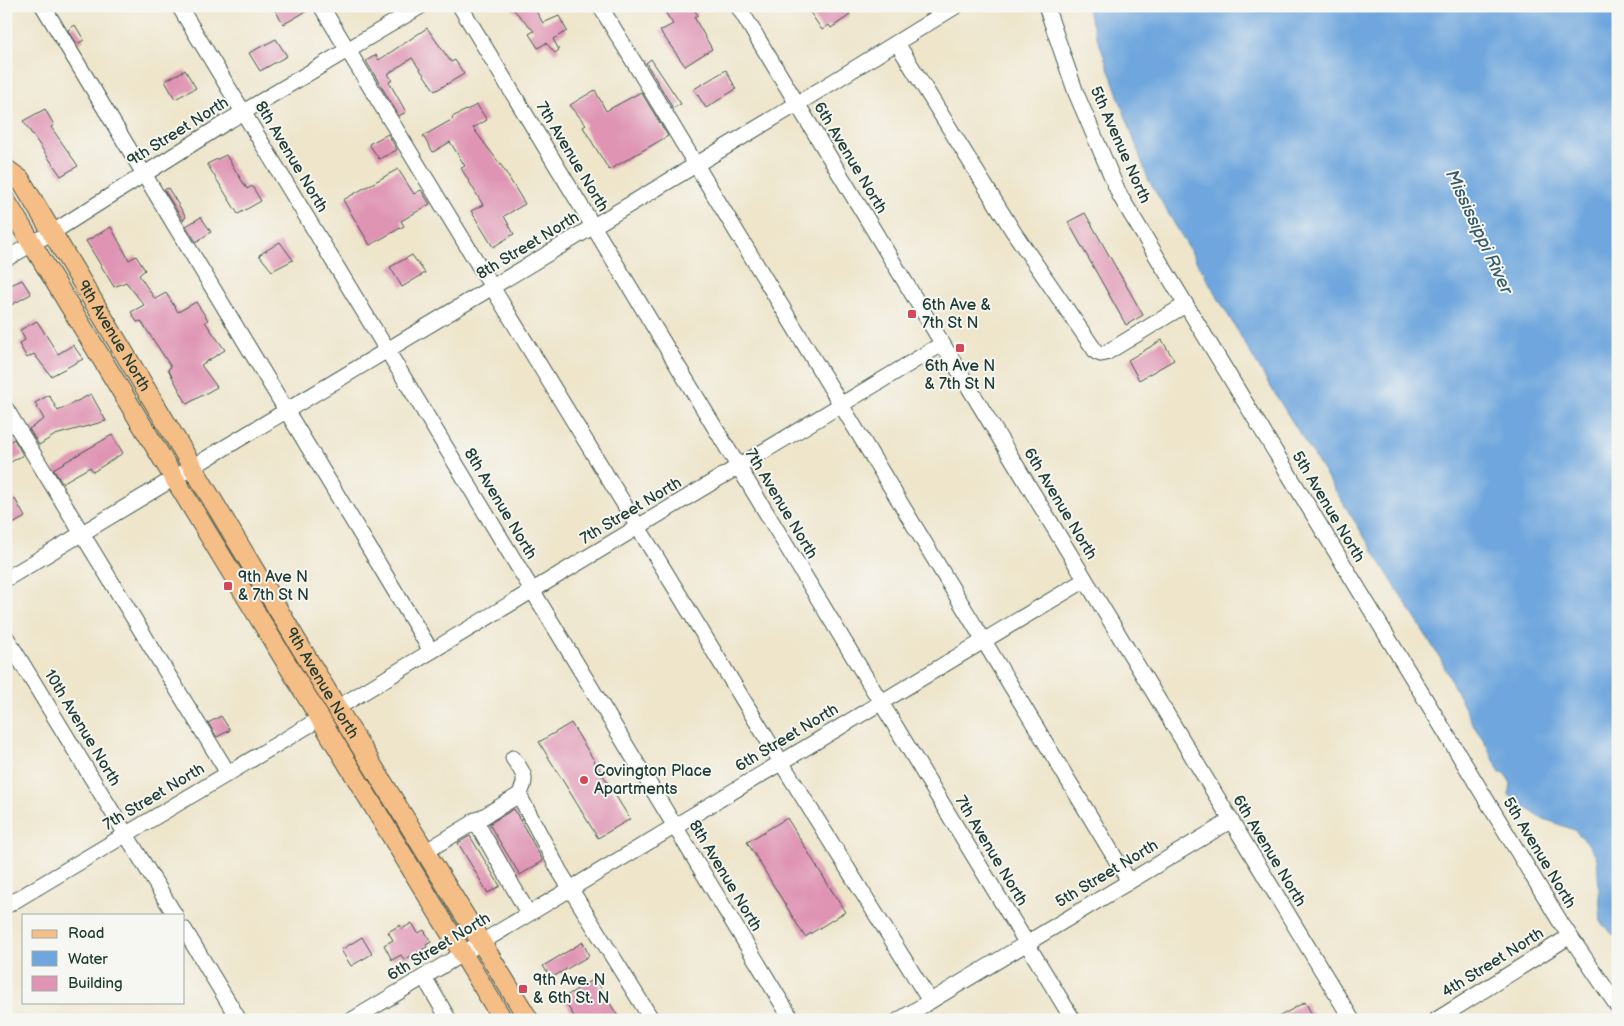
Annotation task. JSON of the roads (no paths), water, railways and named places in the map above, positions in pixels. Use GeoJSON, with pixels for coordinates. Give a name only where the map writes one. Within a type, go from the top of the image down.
{"type":"FeatureCollection","features":[{"type":"Feature","properties":{"kind":"main road","name":"9th Avenue North"},"geometry":{"type":"LineString","coordinates":[[6,170],[20,179],[337,708],[529,1020]]}},
{"type":"Feature","properties":{"kind":"main road","name":"9th Avenue North"},"geometry":{"type":"LineString","coordinates":[[6,201],[503,1020]]}},
{"type":"Feature","properties":{"kind":"street"},"geometry":{"type":"LineString","coordinates":[[43,6],[431,651]]}},
{"type":"Feature","properties":{"kind":"street","name":"8th Avenue North"},"geometry":{"type":"LineString","coordinates":[[179,6],[792,1020]]}},
{"type":"Feature","properties":{"kind":"street"},"geometry":{"type":"LineString","coordinates":[[321,6],[781,762],[930,1001]]}},
{"type":"Feature","properties":{"kind":"street","name":"9th Street North"},"geometry":{"type":"LineString","coordinates":[[6,259],[51,233],[243,112],[421,6]]}},
{"type":"Feature","properties":{"kind":"street","name":"7th Avenue North"},"geometry":{"type":"LineString","coordinates":[[460,6],[1072,1020]]}},
{"type":"Feature","properties":{"kind":"street"},"geometry":{"type":"LineString","coordinates":[[600,6],[1130,881]]}},
{"type":"Feature","properties":{"kind":"street","name":"6th Avenue North"},"geometry":{"type":"LineString","coordinates":[[738,6],[1352,1020]]}},
{"type":"Feature","properties":{"kind":"street","name":"8th Street North"},"geometry":{"type":"LineString","coordinates":[[6,580],[797,104],[956,6]]}},
{"type":"Feature","properties":{"kind":"street","name":"5th Avenue North"},"geometry":{"type":"LineString","coordinates":[[1046,6],[1080,102],[1120,196],[1570,936],[1618,1007]]}},
{"type":"Feature","properties":{"kind":"street"},"geometry":{"type":"LineString","coordinates":[[897,43],[1013,231],[1096,352],[1106,353],[1186,304]]}},
{"type":"Feature","properties":{"kind":"street","name":"7th Street North"},"geometry":{"type":"LineString","coordinates":[[337,708],[942,344]]}},
{"type":"Feature","properties":{"kind":"street"},"geometry":{"type":"LineString","coordinates":[[6,409],[228,773]]}},
{"type":"Feature","properties":{"kind":"street","name":"6th Street North"},"geometry":{"type":"LineString","coordinates":[[352,1020],[1085,580]]}},
{"type":"Feature","properties":{"kind":"street","name":"10th Avenue North"},"geometry":{"type":"LineString","coordinates":[[6,637],[174,914]]}},
{"type":"Feature","properties":{"kind":"street","name":"7th Street North"},"geometry":{"type":"LineString","coordinates":[[6,906],[321,718]]}},
{"type":"Feature","properties":{"kind":"street"},"geometry":{"type":"LineString","coordinates":[[425,852],[519,794],[525,784],[524,776],[513,758]]}},
{"type":"Feature","properties":{"kind":"street"},"geometry":{"type":"LineString","coordinates":[[519,794],[570,889],[652,1020]]}},
{"type":"Feature","properties":{"kind":"street"},"geometry":{"type":"LineString","coordinates":[[475,820],[528,913]]}},
{"type":"Feature","properties":{"kind":"street","name":"5th Street North"},"geometry":{"type":"LineString","coordinates":[[899,1020],[1230,820]]}},
{"type":"Feature","properties":{"kind":"street"},"geometry":{"type":"LineString","coordinates":[[185,932],[239,1020]]}},
{"type":"Feature","properties":{"kind":"street","name":"4th Street North"},"geometry":{"type":"LineString","coordinates":[[1436,1020],[1570,936]]}},
{"type":"Feature","properties":{"kind":"street"},"geometry":{"type":"LineString","coordinates":[[424,977],[449,1020]]}},
{"type":"Feature","properties":{"kind":"water","name":"Mississippi River"},"geometry":{"type":"Polygon","coordinates":[[[1086,6],[1618,6],[1618,939],[1601,923],[1597,858],[1587,842],[1574,830],[1539,817],[1509,795],[1511,783],[1505,774],[1500,773],[1485,742],[1473,725],[1440,658],[1267,381],[1148,179],[1086,6]]]}},
{"type":"Feature","properties":{"kind":"place","name":"6th Ave & 7th St N"},"geometry":{"type":"Point","coordinates":[912,314]}},
{"type":"Feature","properties":{"kind":"place","name":"6th Ave N & 7th St N"},"geometry":{"type":"Point","coordinates":[960,348]}},
{"type":"Feature","properties":{"kind":"place","name":"9th Ave N & 7th St N"},"geometry":{"type":"Point","coordinates":[228,586]}},
{"type":"Feature","properties":{"kind":"place","name":"Covington Place Apartments"},"geometry":{"type":"Point","coordinates":[584,780]}},
{"type":"Feature","properties":{"kind":"place","name":"9th Ave. N & 6th St. N"},"geometry":{"type":"Point","coordinates":[523,989]}}]}
